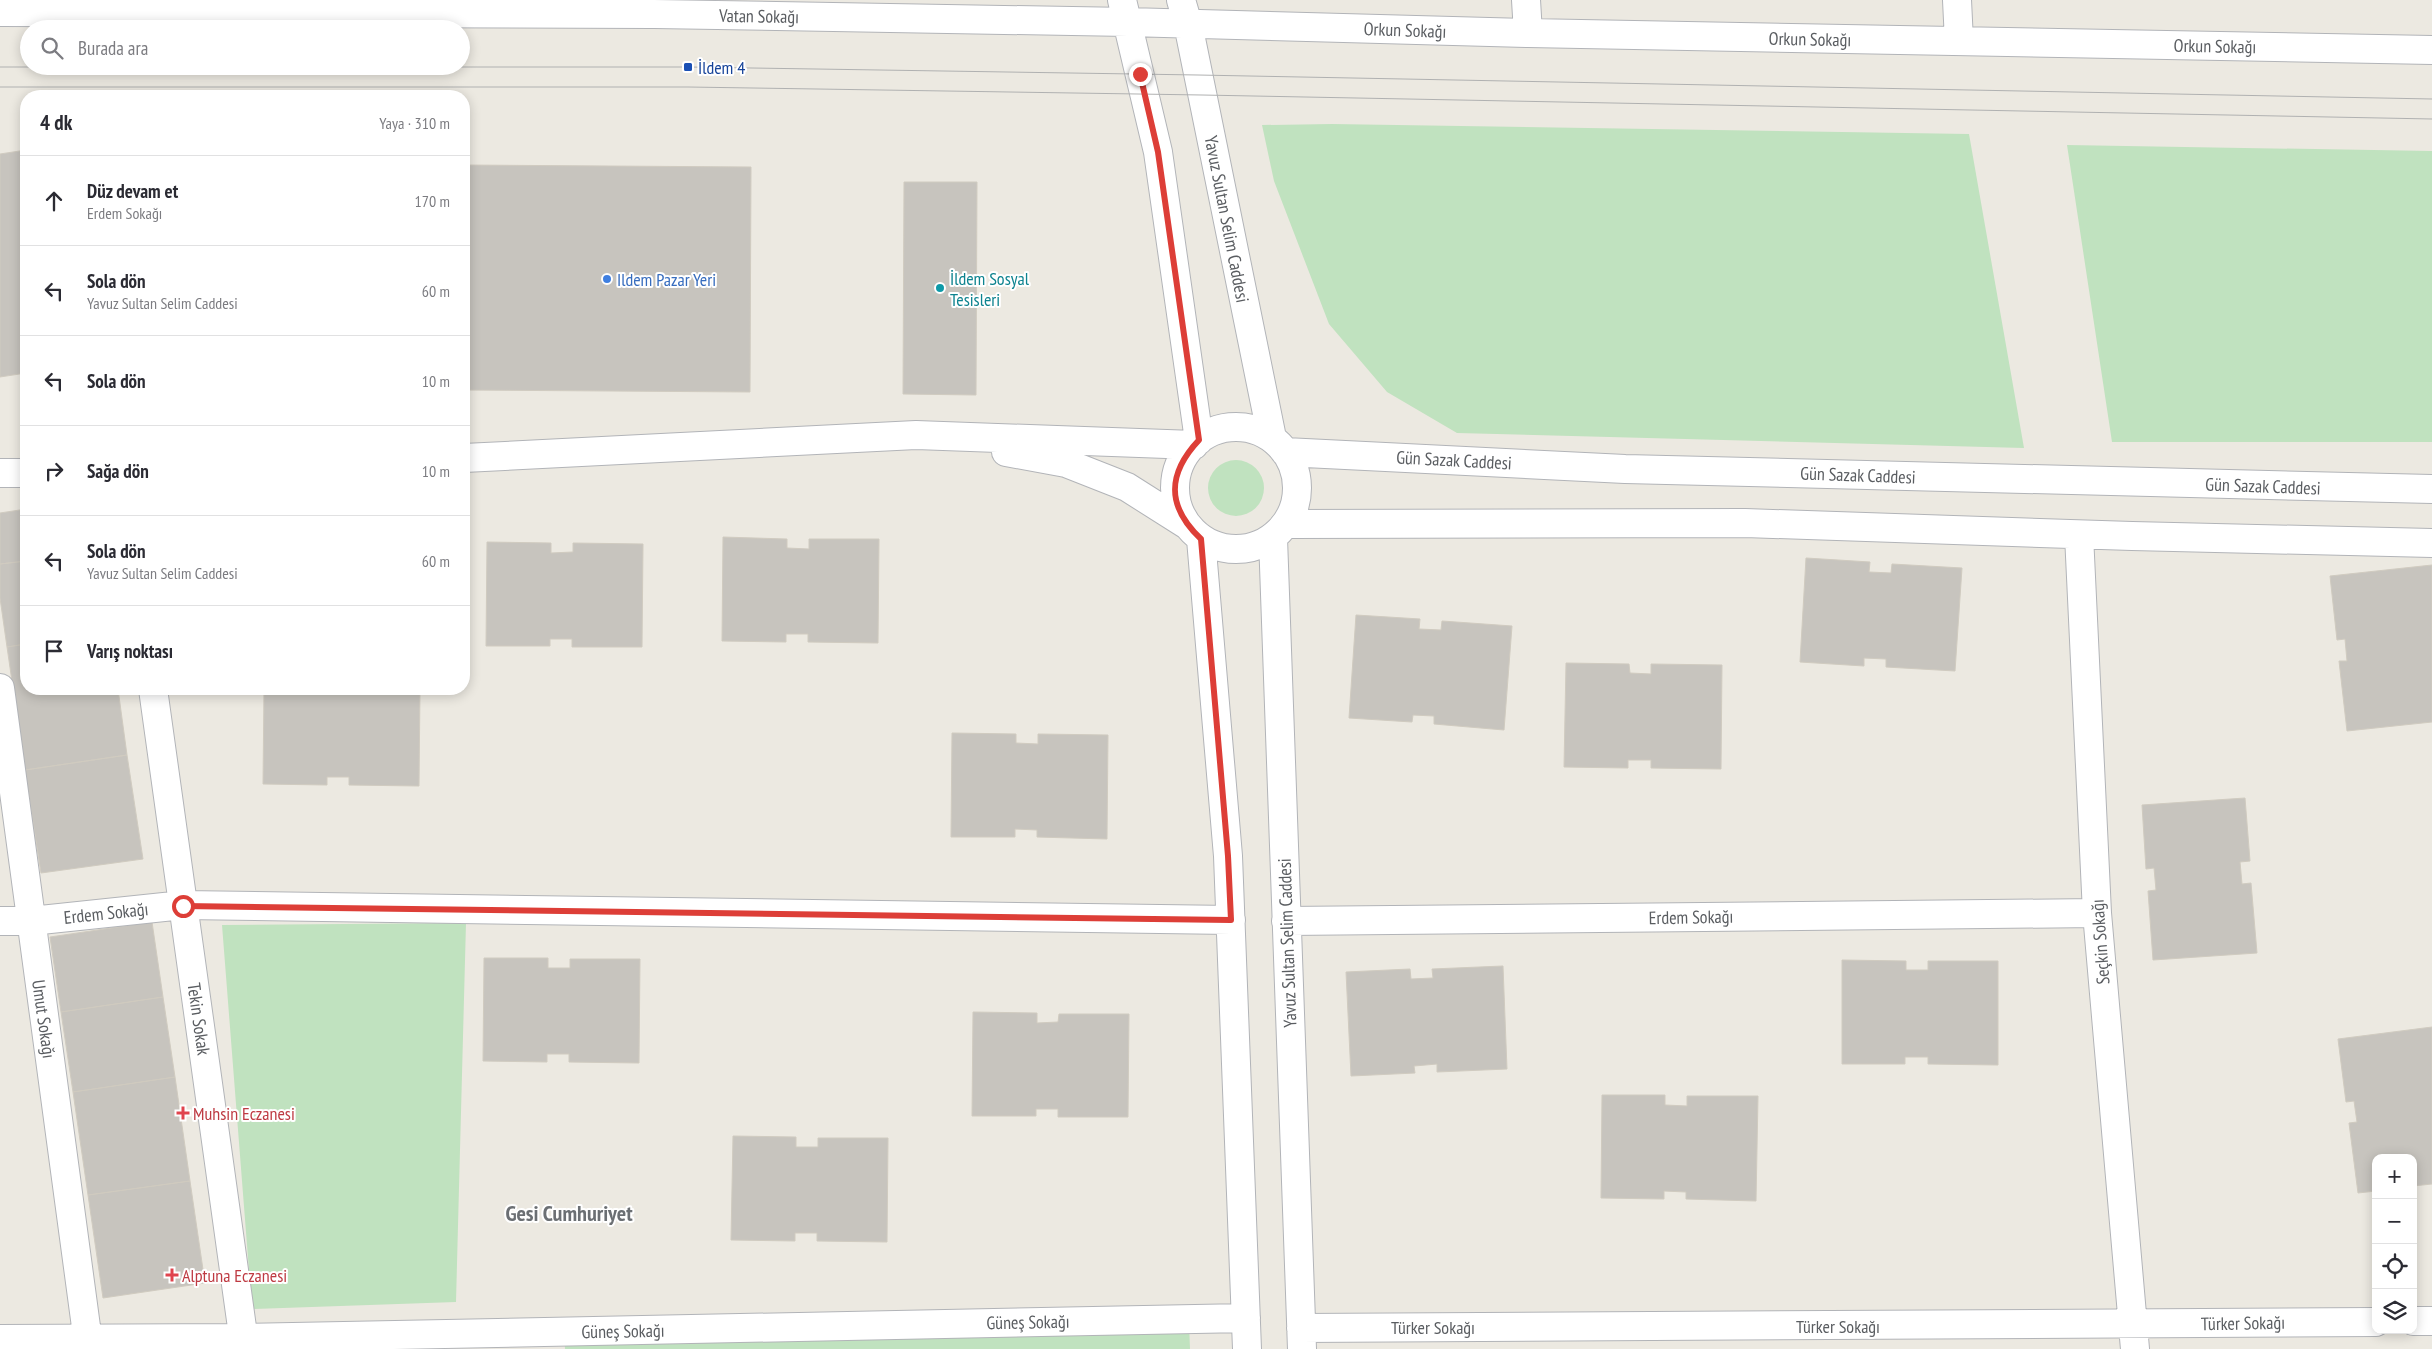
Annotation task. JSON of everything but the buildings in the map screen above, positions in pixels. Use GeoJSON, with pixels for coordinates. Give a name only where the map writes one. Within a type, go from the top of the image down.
{"type":"FeatureCollection","features":[{"type":"Feature","properties":{"kind":"street"},"geometry":{"type":"LineString","coordinates":[[1526,0],[1528,34]]}},
{"type":"Feature","properties":{"kind":"street"},"geometry":{"type":"LineString","coordinates":[[1957,0],[1958,41]]}},
{"type":"Feature","properties":{"kind":"street","name":"Vatan Sokağı"},"geometry":{"type":"LineString","coordinates":[[0,12],[652,7],[1184,12]]}},
{"type":"Feature","properties":{"kind":"street"},"geometry":{"type":"LineString","coordinates":[[1125,11],[1158,152],[1197,442]]}},
{"type":"Feature","properties":{"kind":"street","name":"Orkun Sokağı"},"geometry":{"type":"LineString","coordinates":[[1184,12],[1528,34],[2432,50]]}},
{"type":"Feature","properties":{"kind":"street","name":"Yavuz Sultan Selim Caddesi"},"geometry":{"type":"LineString","coordinates":[[1184,12],[1278,445]]}},
{"type":"Feature","properties":{"kind":"street"},"geometry":{"type":"LineString","coordinates":[[916,435],[1066,463],[1127,487],[1194,532],[1218,547],[1237,550],[1256,546],[1280,531],[1295,506],[1298,488],[1295,468],[1278,445],[1254,430],[1235,427],[1216,430],[1197,442],[1186,453],[1177,470],[1175,490],[1178,508],[1194,532],[1228,856],[1247,1349]]}},
{"type":"Feature","properties":{"kind":"street"},"geometry":{"type":"LineString","coordinates":[[470,458],[916,435],[1197,442]]}},
{"type":"Feature","properties":{"kind":"street","name":"Gün Sazak Caddesi"},"geometry":{"type":"LineString","coordinates":[[1278,445],[1625,469],[2432,489]]}},
{"type":"Feature","properties":{"kind":"street"},"geometry":{"type":"LineString","coordinates":[[0,473],[20,473]]}},
{"type":"Feature","properties":{"kind":"street"},"geometry":{"type":"LineString","coordinates":[[1280,531],[1745,522],[2079,535],[2432,544]]}},
{"type":"Feature","properties":{"kind":"street","name":"Yavuz Sultan Selim Caddesi"},"geometry":{"type":"LineString","coordinates":[[1280,531],[1286,921],[1302,1338]]}},
{"type":"Feature","properties":{"kind":"street","name":"Seçkin Sokağı"},"geometry":{"type":"LineString","coordinates":[[2079,535],[2097,913],[2134,1337]]}},
{"type":"Feature","properties":{"kind":"street","name":"Umut Sokağı"},"geometry":{"type":"LineString","coordinates":[[0,688],[88,1343]]}},
{"type":"Feature","properties":{"kind":"street","name":"Tekin Sokak"},"geometry":{"type":"LineString","coordinates":[[155,695],[244,1344]]}},
{"type":"Feature","properties":{"kind":"street","name":"Erdem Sokağı"},"geometry":{"type":"LineString","coordinates":[[0,921],[30,921],[183,906],[1231,920]]}},
{"type":"Feature","properties":{"kind":"street","name":"Erdem Sokağı"},"geometry":{"type":"LineString","coordinates":[[1286,921],[2097,913]]}},
{"type":"Feature","properties":{"kind":"street","name":"Güneş Sokağı"},"geometry":{"type":"LineString","coordinates":[[0,1339],[88,1343],[244,1344],[1246,1318]]}},
{"type":"Feature","properties":{"kind":"street"},"geometry":{"type":"LineString","coordinates":[[2417,1321],[2432,1321]]}},
{"type":"Feature","properties":{"kind":"street","name":"Türker Sokağı"},"geometry":{"type":"LineString","coordinates":[[1302,1338],[2134,1337],[2372,1322]]}},
{"type":"Feature","properties":{"kind":"green space"},"geometry":{"type":"Polygon","coordinates":[[[1332,124],[1969,134],[2024,448],[1457,433],[1387,392],[1329,324],[1274,181],[1262,125],[1332,124]]]}},
{"type":"Feature","properties":{"kind":"green space"},"geometry":{"type":"Polygon","coordinates":[[[2067,145],[2432,151],[2432,442],[2112,442],[2067,145]]]}},
{"type":"Feature","properties":{"kind":"green space"},"geometry":{"type":"Polygon","coordinates":[[[1230,460],[1242,460],[1252,464],[1260,472],[1264,488],[1260,504],[1252,512],[1242,516],[1230,516],[1220,512],[1212,504],[1208,494],[1208,482],[1212,472],[1220,464],[1230,460]]]}},
{"type":"Feature","properties":{"kind":"green space"},"geometry":{"type":"Polygon","coordinates":[[[466,923],[456,1302],[252,1309],[222,925],[466,923]]]}},
{"type":"Feature","properties":{"kind":"green space"},"geometry":{"type":"Polygon","coordinates":[[[1189,1322],[1190,1349],[565,1349],[564,1327],[1189,1322]]]}},
{"type":"Feature","properties":{"kind":"tram line"},"geometry":{"type":"LineString","coordinates":[[0,67],[20,67]]}},
{"type":"Feature","properties":{"kind":"tram line"},"geometry":{"type":"LineString","coordinates":[[470,67],[688,67],[1198,75],[2432,99]]}},
{"type":"Feature","properties":{"kind":"tram line"},"geometry":{"type":"LineString","coordinates":[[0,87],[688,87],[2432,119]]}},
{"type":"Feature","properties":{"kind":"place","name":"İldem 4"},"geometry":{"type":"Point","coordinates":[688,67]}},
{"type":"Feature","properties":{"kind":"place","name":"Ildem Pazar Yeri"},"geometry":{"type":"Point","coordinates":[607,279]}},
{"type":"Feature","properties":{"kind":"place","name":"İldem Sosyal Tesisleri"},"geometry":{"type":"Point","coordinates":[940,288]}},
{"type":"Feature","properties":{"kind":"place","name":"Muhsin Eczanesi"},"geometry":{"type":"Point","coordinates":[183,1113]}},
{"type":"Feature","properties":{"kind":"place","name":"Alptuna Eczanesi"},"geometry":{"type":"Point","coordinates":[172,1275]}},
{"type":"Feature","properties":{"kind":"district","name":"Gesi Cumhuriyet"},"geometry":{"type":"Point","coordinates":[569,1213]}},
{"type":"Feature","properties":{"kind":"route"},"geometry":{"type":"LineString","coordinates":[[183,906],[1231,920],[1228,856],[1201,539],[1187,526],[1178,508],[1175,490],[1177,470],[1186,453],[1199,440],[1158,152],[1140,74]]}}]}
